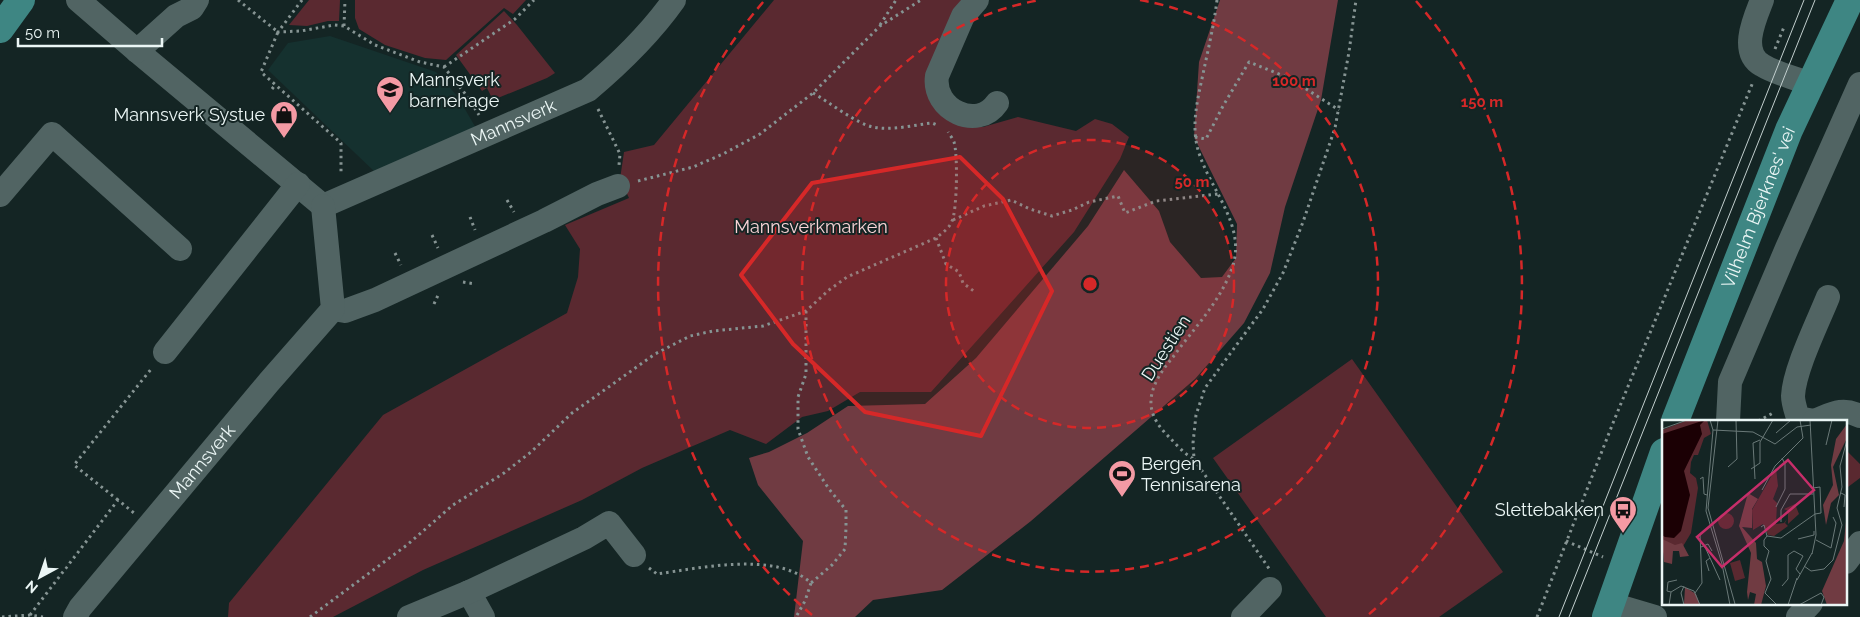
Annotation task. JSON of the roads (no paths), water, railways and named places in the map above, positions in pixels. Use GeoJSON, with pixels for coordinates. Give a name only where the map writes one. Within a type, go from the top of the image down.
{"type":"FeatureCollection","features":[{"type":"Feature","properties":{"kind":"main road"},"geometry":{"type":"LineString","coordinates":[[0,29],[22,0]]}},
{"type":"Feature","properties":{"kind":"main road","name":"Vilhelm Bjerknes' vei"},"geometry":{"type":"LineString","coordinates":[[1676,420],[1723,295],[1789,130],[1850,0]]}},
{"type":"Feature","properties":{"kind":"main road"},"geometry":{"type":"LineString","coordinates":[[1608,610],[1662,458]]}},
{"type":"Feature","properties":{"kind":"street"},"geometry":{"type":"LineString","coordinates":[[78,0],[323,206],[333,309],[344,310],[375,300],[544,221],[597,194],[618,186]]}},
{"type":"Feature","properties":{"kind":"street"},"geometry":{"type":"LineString","coordinates":[[137,51],[176,16],[192,8],[197,0]]}},
{"type":"Feature","properties":{"kind":"street","name":"Mannsverk"},"geometry":{"type":"LineString","coordinates":[[323,206],[588,90],[618,65],[660,20],[674,0]]}},
{"type":"Feature","properties":{"kind":"street"},"geometry":{"type":"LineString","coordinates":[[977,0],[963,16],[937,76],[936,84],[938,94],[945,104],[969,116],[987,113],[997,102]]}},
{"type":"Feature","properties":{"kind":"street"},"geometry":{"type":"LineString","coordinates":[[1762,0],[1750,36],[1752,52],[1760,65],[1810,84]]}},
{"type":"Feature","properties":{"kind":"street"},"geometry":{"type":"LineString","coordinates":[[1728,420],[1730,382],[1860,84]]}},
{"type":"Feature","properties":{"kind":"street"},"geometry":{"type":"LineString","coordinates":[[0,195],[52,134],[180,249]]}},
{"type":"Feature","properties":{"kind":"street"},"geometry":{"type":"LineString","coordinates":[[165,352],[298,184]]}},
{"type":"Feature","properties":{"kind":"street"},"geometry":{"type":"LineString","coordinates":[[1828,297],[1801,364],[1794,386],[1793,398],[1806,420],[1841,411],[1860,415]]}},
{"type":"Feature","properties":{"kind":"street","name":"Mannsverk"},"geometry":{"type":"LineString","coordinates":[[75,617],[80,608],[269,382],[333,309]]}},
{"type":"Feature","properties":{"kind":"street"},"geometry":{"type":"LineString","coordinates":[[408,617],[469,592],[584,538],[609,523],[634,555]]}},
{"type":"Feature","properties":{"kind":"street"},"geometry":{"type":"LineString","coordinates":[[1848,559],[1860,543]]}},
{"type":"Feature","properties":{"kind":"street"},"geometry":{"type":"LineString","coordinates":[[1243,617],[1270,588]]}},
{"type":"Feature","properties":{"kind":"street"},"geometry":{"type":"LineString","coordinates":[[469,592],[482,617]]}},
{"type":"Feature","properties":{"kind":"street"},"geometry":{"type":"LineString","coordinates":[[1798,617],[1811,604]]}},
{"type":"Feature","properties":{"kind":"street"},"geometry":{"type":"LineString","coordinates":[[1608,610],[1655,617]]}},
{"type":"Feature","properties":{"kind":"tram line"},"geometry":{"type":"LineString","coordinates":[[1559,617],[1804,0]]}},
{"type":"Feature","properties":{"kind":"tram line"},"geometry":{"type":"LineString","coordinates":[[1569,617],[1815,0]]}},
{"type":"Feature","properties":{"kind":"place","name":"Mannsverk barnehage"},"geometry":{"type":"Point","coordinates":[390,114]}},
{"type":"Feature","properties":{"kind":"place","name":"Mannsverk Systue"},"geometry":{"type":"Point","coordinates":[284,139]}},
{"type":"Feature","properties":{"kind":"place","name":"Bergen Tennisarena"},"geometry":{"type":"Point","coordinates":[1122,498]}},
{"type":"Feature","properties":{"kind":"place","name":"Slettebakken"},"geometry":{"type":"Point","coordinates":[1623,534]}},
{"type":"Feature","properties":{"kind":"park label","name":"Mannsverkmarken"},"geometry":{"type":"Point","coordinates":[811,227]}}]}
